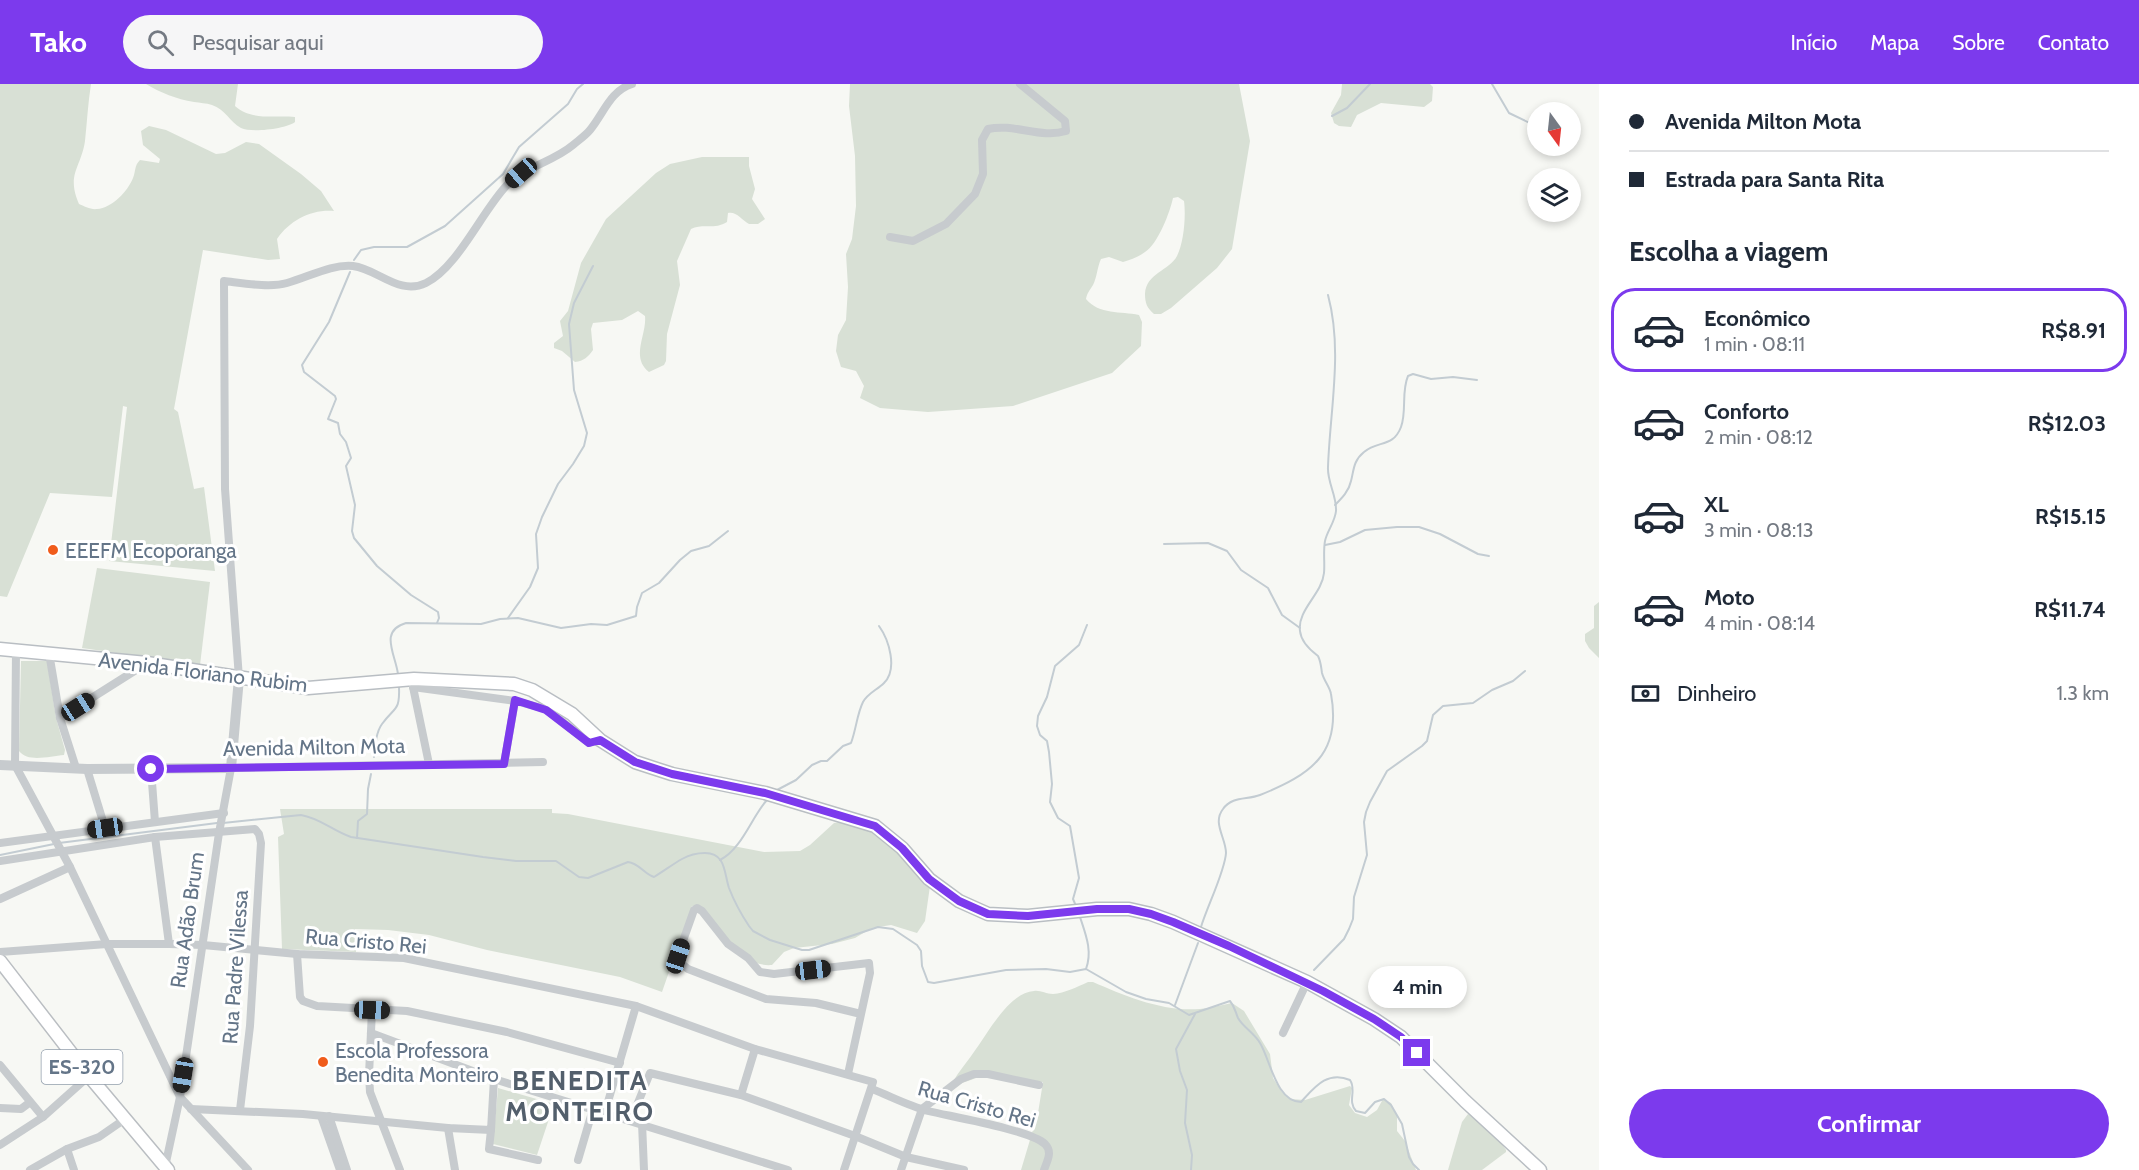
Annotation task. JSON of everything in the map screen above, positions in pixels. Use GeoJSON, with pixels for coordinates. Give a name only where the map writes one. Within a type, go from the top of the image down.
{"type":"FeatureCollection","features":[{"type":"Feature","properties":{"kind":"main road","name":"Avenida Floriano Rubim"},"geometry":{"type":"LineString","coordinates":[[0,649],[147,663],[308,688],[413,683]]}},
{"type":"Feature","properties":{"kind":"main road"},"geometry":{"type":"LineString","coordinates":[[413,683],[514,684],[532,690],[572,714],[600,740],[635,762],[672,774],[765,793],[875,826],[902,848],[929,879],[959,901],[988,914],[1028,916],[1097,909],[1129,909],[1173,922],[1307,982],[1374,1019],[1401,1037],[1465,1101],[1540,1170]]}},
{"type":"Feature","properties":{"kind":"main road","name":"ES-320"},"geometry":{"type":"LineString","coordinates":[[0,961],[88,1076],[166,1168]]}},
{"type":"Feature","properties":{"kind":"street"},"geometry":{"type":"LineString","coordinates":[[239,678],[225,489],[224,281],[285,284],[346,265],[363,267],[403,287],[425,284],[442,271],[506,186],[521,173],[562,154],[590,131],[608,102],[622,87],[632,84]]}},
{"type":"Feature","properties":{"kind":"street"},"geometry":{"type":"LineString","coordinates":[[890,237],[913,241],[946,224],[975,194],[983,174],[982,140],[988,129],[998,127],[1056,134],[1066,131],[1065,122],[1020,84]]}},
{"type":"Feature","properties":{"kind":"street"},"geometry":{"type":"LineString","coordinates":[[16,651],[15,765],[70,867],[180,1097],[248,1170]]}},
{"type":"Feature","properties":{"kind":"street"},"geometry":{"type":"LineString","coordinates":[[49,653],[60,718],[105,828]]}},
{"type":"Feature","properties":{"kind":"street"},"geometry":{"type":"LineString","coordinates":[[60,718],[147,663]]}},
{"type":"Feature","properties":{"kind":"street","name":"Rua Adão Brum"},"geometry":{"type":"LineString","coordinates":[[166,1168],[180,1097],[231,768],[239,678]]}},
{"type":"Feature","properties":{"kind":"street"},"geometry":{"type":"LineString","coordinates":[[413,683],[429,765]]}},
{"type":"Feature","properties":{"kind":"street","name":"Avenida Floriano Rubim"},"geometry":{"type":"LineString","coordinates":[[413,683],[515,700],[546,710],[589,743],[600,740]]}},
{"type":"Feature","properties":{"kind":"street"},"geometry":{"type":"LineString","coordinates":[[504,764],[515,700]]}},
{"type":"Feature","properties":{"kind":"street","name":"Avenida Milton Mota"},"geometry":{"type":"LineString","coordinates":[[0,765],[82,769],[151,769],[543,762]]}},
{"type":"Feature","properties":{"kind":"street"},"geometry":{"type":"LineString","coordinates":[[151,769],[155,822]]}},
{"type":"Feature","properties":{"kind":"street"},"geometry":{"type":"LineString","coordinates":[[0,843],[105,828],[223,816]]}},
{"type":"Feature","properties":{"kind":"street","name":"Rua Padre Vilessa"},"geometry":{"type":"LineString","coordinates":[[220,830],[255,829],[261,843],[250,1026],[240,1110]]}},
{"type":"Feature","properties":{"kind":"street"},"geometry":{"type":"LineString","coordinates":[[0,861],[59,849],[220,830]]}},
{"type":"Feature","properties":{"kind":"street"},"geometry":{"type":"LineString","coordinates":[[155,837],[169,944]]}},
{"type":"Feature","properties":{"kind":"street"},"geometry":{"type":"LineString","coordinates":[[0,899],[70,867]]}},
{"type":"Feature","properties":{"kind":"street"},"geometry":{"type":"LineString","coordinates":[[848,1074],[870,973],[869,963],[774,974],[760,972],[748,958],[728,944],[702,911],[698,908],[694,910],[678,956],[681,963],[688,969],[766,999],[816,1004],[861,1014]]}},
{"type":"Feature","properties":{"kind":"street","name":"Rua Cristo Rei"},"geometry":{"type":"LineString","coordinates":[[0,952],[107,944],[169,944],[297,954],[404,958],[636,1006],[755,1050],[848,1074],[922,1109],[1026,1134],[1044,1143],[1048,1149],[1050,1155],[1044,1170]]}},
{"type":"Feature","properties":{"kind":"street"},"geometry":{"type":"LineString","coordinates":[[297,954],[300,997],[303,1001],[317,1006],[407,1011],[507,1032],[620,1063]]}},
{"type":"Feature","properties":{"kind":"street"},"geometry":{"type":"LineString","coordinates":[[1283,1033],[1307,982]]}},
{"type":"Feature","properties":{"kind":"street"},"geometry":{"type":"LineString","coordinates":[[605,1112],[636,1006]]}},
{"type":"Feature","properties":{"kind":"street"},"geometry":{"type":"LineString","coordinates":[[372,1010],[370,1092],[399,1170]]}},
{"type":"Feature","properties":{"kind":"street"},"geometry":{"type":"LineString","coordinates":[[371,1033],[494,1079],[642,1123],[766,1167],[788,1170]]}},
{"type":"Feature","properties":{"kind":"street"},"geometry":{"type":"LineString","coordinates":[[741,1095],[755,1050]]}},
{"type":"Feature","properties":{"kind":"street"},"geometry":{"type":"LineString","coordinates":[[0,1065],[29,1103],[43,1117]]}},
{"type":"Feature","properties":{"kind":"street"},"geometry":{"type":"LineString","coordinates":[[631,1120],[650,1073],[741,1095],[906,1157],[963,1170]]}},
{"type":"Feature","properties":{"kind":"street"},"geometry":{"type":"LineString","coordinates":[[902,1170],[922,1109],[961,1079],[974,1074],[988,1074],[1039,1085]]}},
{"type":"Feature","properties":{"kind":"street"},"geometry":{"type":"LineString","coordinates":[[0,1145],[43,1117],[88,1076]]}},
{"type":"Feature","properties":{"kind":"street"},"geometry":{"type":"LineString","coordinates":[[494,1079],[489,1149],[538,1160]]}},
{"type":"Feature","properties":{"kind":"street"},"geometry":{"type":"LineString","coordinates":[[844,1170],[872,1085]]}},
{"type":"Feature","properties":{"kind":"street"},"geometry":{"type":"LineString","coordinates":[[0,1108],[21,1109],[29,1103]]}},
{"type":"Feature","properties":{"kind":"street"},"geometry":{"type":"LineString","coordinates":[[191,1109],[240,1110],[491,1130]]}},
{"type":"Feature","properties":{"kind":"street"},"geometry":{"type":"LineString","coordinates":[[578,1160],[593,1109]]}},
{"type":"Feature","properties":{"kind":"street"},"geometry":{"type":"LineString","coordinates":[[325,1116],[341,1164],[347,1170]]}},
{"type":"Feature","properties":{"kind":"street"},"geometry":{"type":"LineString","coordinates":[[30,1170],[67,1149],[99,1137],[125,1119]]}},
{"type":"Feature","properties":{"kind":"street"},"geometry":{"type":"LineString","coordinates":[[642,1123],[644,1170]]}},
{"type":"Feature","properties":{"kind":"street"},"geometry":{"type":"LineString","coordinates":[[448,1128],[455,1170]]}},
{"type":"Feature","properties":{"kind":"street"},"geometry":{"type":"LineString","coordinates":[[67,1149],[74,1170]]}},
{"type":"Feature","properties":{"kind":"shaded area"},"geometry":{"type":"Polygon","coordinates":[[[0,84],[91,84],[85,141],[74,178],[75,194],[79,204],[88,208],[103,208],[119,198],[131,183],[140,160],[159,163],[160,159],[143,145],[141,131],[149,126],[166,130],[216,154],[225,153],[246,142],[259,144],[321,191],[334,211],[310,214],[288,226],[277,239],[280,259],[268,260],[203,250],[174,409],[178,412],[194,489],[204,487],[215,571],[109,561],[127,407],[123,406],[112,497],[50,493],[7,597],[0,596],[0,84]]]}},
{"type":"Feature","properties":{"kind":"shaded area"},"geometry":{"type":"Polygon","coordinates":[[[146,84],[238,84],[235,106],[242,111],[256,116],[295,117],[295,122],[277,128],[260,130],[241,128],[217,107],[187,101],[163,93],[146,84]]]}},
{"type":"Feature","properties":{"kind":"shaded area"},"geometry":{"type":"Polygon","coordinates":[[[850,84],[1239,84],[1250,141],[1232,249],[1217,268],[1171,308],[1161,314],[1154,314],[1146,303],[1146,287],[1153,277],[1177,256],[1183,236],[1184,201],[1178,197],[1173,198],[1163,227],[1150,248],[1123,262],[1109,257],[1101,259],[1094,282],[1087,295],[1086,299],[1097,308],[1139,315],[1142,322],[1141,346],[1112,373],[1013,406],[928,412],[880,408],[860,398],[864,386],[856,371],[841,367],[836,351],[838,335],[846,320],[848,287],[846,254],[852,239],[856,206],[855,156],[849,106],[850,84]]]}},
{"type":"Feature","properties":{"kind":"shaded area"},"geometry":{"type":"Polygon","coordinates":[[[1342,84],[1430,84],[1433,87],[1432,101],[1424,107],[1381,103],[1357,115],[1351,127],[1339,126],[1334,123],[1331,113],[1341,95],[1342,84]]]}},
{"type":"Feature","properties":{"kind":"shaded area"},"geometry":{"type":"Polygon","coordinates":[[[702,157],[749,157],[755,189],[752,199],[765,219],[758,224],[749,224],[736,215],[728,213],[727,222],[691,229],[677,261],[680,285],[667,334],[664,365],[649,372],[643,366],[640,353],[645,316],[638,311],[622,320],[593,323],[591,329],[593,350],[581,361],[575,362],[562,351],[554,348],[554,343],[563,336],[560,321],[568,311],[581,263],[606,219],[656,173],[670,164],[702,157]]]}},
{"type":"Feature","properties":{"kind":"shaded area"},"geometry":{"type":"Polygon","coordinates":[[[97,568],[210,582],[200,665],[82,648],[97,568]]]}},
{"type":"Feature","properties":{"kind":"shaded area"},"geometry":{"type":"Polygon","coordinates":[[[1599,602],[1599,658],[1589,648],[1585,641],[1585,634],[1594,628],[1594,606],[1599,602]]]}},
{"type":"Feature","properties":{"kind":"shaded area"},"geometry":{"type":"Polygon","coordinates":[[[21,661],[47,661],[56,718],[65,750],[64,755],[34,758],[23,755],[19,751],[21,661]]]}},
{"type":"Feature","properties":{"kind":"shaded area"},"geometry":{"type":"Polygon","coordinates":[[[280,809],[552,809],[552,813],[568,814],[764,852],[800,851],[834,823],[846,821],[873,829],[931,879],[925,921],[917,933],[891,925],[872,928],[855,938],[832,944],[794,948],[784,952],[772,965],[761,964],[740,954],[699,907],[692,906],[662,992],[620,977],[487,950],[429,935],[388,930],[355,929],[356,952],[282,949],[278,837],[284,834],[280,809]]]}},
{"type":"Feature","properties":{"kind":"shaded area"},"geometry":{"type":"Polygon","coordinates":[[[1088,982],[1145,1002],[1172,1008],[1200,1009],[1232,1003],[1244,1011],[1270,1054],[1273,1078],[1282,1092],[1290,1099],[1305,1100],[1350,1086],[1352,1088],[1349,1105],[1355,1113],[1367,1117],[1377,1110],[1383,1099],[1391,1103],[1397,1116],[1397,1131],[1405,1141],[1416,1170],[1021,1170],[1038,1113],[1043,1082],[979,1077],[954,1086],[952,1083],[994,1023],[1017,998],[1034,991],[1053,994],[1071,990],[1088,982]]]}},
{"type":"Feature","properties":{"kind":"shaded area"},"geometry":{"type":"Polygon","coordinates":[[[498,1088],[554,1104],[537,1155],[493,1144],[498,1088]]]}},
{"type":"Feature","properties":{"kind":"shaded area"},"geometry":{"type":"Polygon","coordinates":[[[1468,1114],[1501,1143],[1506,1152],[1482,1170],[1448,1170],[1462,1122],[1468,1114]]]}},
{"type":"Feature","properties":{"kind":"waterway"},"geometry":{"type":"LineString","coordinates":[[354,260],[361,250],[374,247],[407,247],[445,226],[503,174],[519,147],[568,104],[583,84]]}},
{"type":"Feature","properties":{"kind":"waterway"},"geometry":{"type":"LineString","coordinates":[[1332,116],[1347,108],[1370,84]]}},
{"type":"Feature","properties":{"kind":"waterway"},"geometry":{"type":"LineString","coordinates":[[1492,84],[1509,113],[1527,122]]}},
{"type":"Feature","properties":{"kind":"waterway"},"geometry":{"type":"LineString","coordinates":[[508,618],[530,587],[538,568],[536,534],[542,517],[558,484],[584,446],[587,433],[574,390],[569,324],[574,303],[593,266]]}},
{"type":"Feature","properties":{"kind":"waterway"},"geometry":{"type":"LineString","coordinates":[[350,272],[329,322],[302,365],[304,372],[336,399],[328,419],[338,423],[340,434],[346,442],[351,458],[346,466],[355,505],[352,531],[354,538],[377,566],[411,595],[438,612],[437,623]]}},
{"type":"Feature","properties":{"kind":"waterway"},"geometry":{"type":"LineString","coordinates":[[1201,927],[1225,861],[1226,853],[1219,825],[1223,809],[1235,800],[1255,797],[1278,787],[1307,770],[1327,747],[1332,732],[1333,715],[1330,691],[1318,656],[1304,642],[1300,631],[1302,616],[1322,581],[1325,541],[1336,511],[1328,473],[1335,359],[1335,337],[1328,295]]}},
{"type":"Feature","properties":{"kind":"waterway"},"geometry":{"type":"LineString","coordinates":[[1335,505],[1349,488],[1354,466],[1360,455],[1398,434],[1403,421],[1408,376],[1413,374],[1431,379],[1453,377],[1477,380]]}},
{"type":"Feature","properties":{"kind":"waterway"},"geometry":{"type":"LineString","coordinates":[[1325,545],[1340,542],[1365,530],[1419,527],[1440,534],[1478,554],[1489,556]]}},
{"type":"Feature","properties":{"kind":"waterway"},"geometry":{"type":"LineString","coordinates":[[398,674],[391,637],[393,631],[406,623],[481,624],[500,619],[518,618],[561,628],[591,624],[607,625],[636,616],[642,593],[659,583],[691,551],[709,546],[728,531]]}},
{"type":"Feature","properties":{"kind":"waterway"},"geometry":{"type":"LineString","coordinates":[[1164,544],[1208,543],[1227,551],[1241,570],[1268,588],[1282,615],[1300,628]]}},
{"type":"Feature","properties":{"kind":"waterway"},"geometry":{"type":"LineString","coordinates":[[1076,906],[1073,899],[1079,878],[1070,826],[1058,818],[1050,802],[1052,784],[1049,752],[1047,741],[1040,735],[1037,726],[1038,716],[1047,697],[1055,666],[1079,645],[1087,625]]}},
{"type":"Feature","properties":{"kind":"waterway"},"geometry":{"type":"LineString","coordinates":[[777,790],[796,780],[812,765],[827,761],[843,746],[851,743],[863,702],[884,683],[891,670],[889,646],[879,626]]}},
{"type":"Feature","properties":{"kind":"waterway"},"geometry":{"type":"LineString","coordinates":[[1314,970],[1344,939],[1353,919],[1354,897],[1367,855],[1364,822],[1366,812],[1387,771],[1427,741],[1433,715],[1443,706],[1473,703],[1492,690],[1513,681],[1525,671]]}},
{"type":"Feature","properties":{"kind":"waterway"},"geometry":{"type":"LineString","coordinates":[[374,757],[380,727],[396,708],[399,686]]}},
{"type":"Feature","properties":{"kind":"waterway"},"geometry":{"type":"LineString","coordinates":[[357,838],[358,821],[367,814],[371,774]]}},
{"type":"Feature","properties":{"kind":"waterway"},"geometry":{"type":"LineString","coordinates":[[720,860],[735,848],[767,800]]}},
{"type":"Feature","properties":{"kind":"waterway"},"geometry":{"type":"LineString","coordinates":[[223,823],[301,815],[351,837],[516,861],[556,861],[579,877],[588,878],[628,862],[654,877],[687,856],[699,853],[712,854],[721,860],[733,898],[753,931],[770,940],[802,950],[809,950],[878,927],[893,929],[917,945],[921,951],[922,966],[928,982],[934,983],[1006,970],[1046,969],[1070,972],[1086,969],[1126,992],[1146,999],[1169,1003],[1189,1015],[1230,1001],[1240,1021],[1260,1043],[1275,1079],[1285,1095],[1301,1102],[1322,1082],[1334,1077],[1350,1080],[1353,1088],[1352,1103],[1356,1111],[1365,1113],[1375,1102],[1384,1099],[1391,1105],[1402,1124],[1409,1157],[1419,1170]]}},
{"type":"Feature","properties":{"kind":"waterway"},"geometry":{"type":"LineString","coordinates":[[59,843],[217,823]]}},
{"type":"Feature","properties":{"kind":"waterway"},"geometry":{"type":"LineString","coordinates":[[0,855],[54,844]]}},
{"type":"Feature","properties":{"kind":"waterway"},"geometry":{"type":"LineString","coordinates":[[1079,914],[1086,935],[1089,955],[1086,969]]}},
{"type":"Feature","properties":{"kind":"waterway"},"geometry":{"type":"LineString","coordinates":[[1175,1005],[1198,943]]}},
{"type":"Feature","properties":{"kind":"waterway"},"geometry":{"type":"LineString","coordinates":[[1191,1170],[1192,1155],[1185,1123],[1187,1090],[1180,1071],[1176,1049],[1195,1014]]}},
{"type":"Feature","properties":{"kind":"place","name":"EEEFM Ecoporanga"},"geometry":{"type":"Point","coordinates":[53,550]}},
{"type":"Feature","properties":{"kind":"place","name":"Escola Professora Benedita Monteiro"},"geometry":{"type":"Point","coordinates":[323,1062]}},
{"type":"Feature","properties":{"kind":"district","name":"BENEDITA MONTEIRO"},"geometry":{"type":"Point","coordinates":[580,1096]}},
{"type":"Feature","properties":{"kind":"route"},"geometry":{"type":"LineString","coordinates":[[151,769],[504,764],[515,700],[546,710],[589,743],[600,740],[635,762],[672,774],[765,793],[875,826],[902,848],[929,879],[959,901],[988,914],[1028,916],[1097,909],[1129,909],[1173,922],[1307,982],[1374,1019],[1401,1037],[1417,1053]]}}]}
